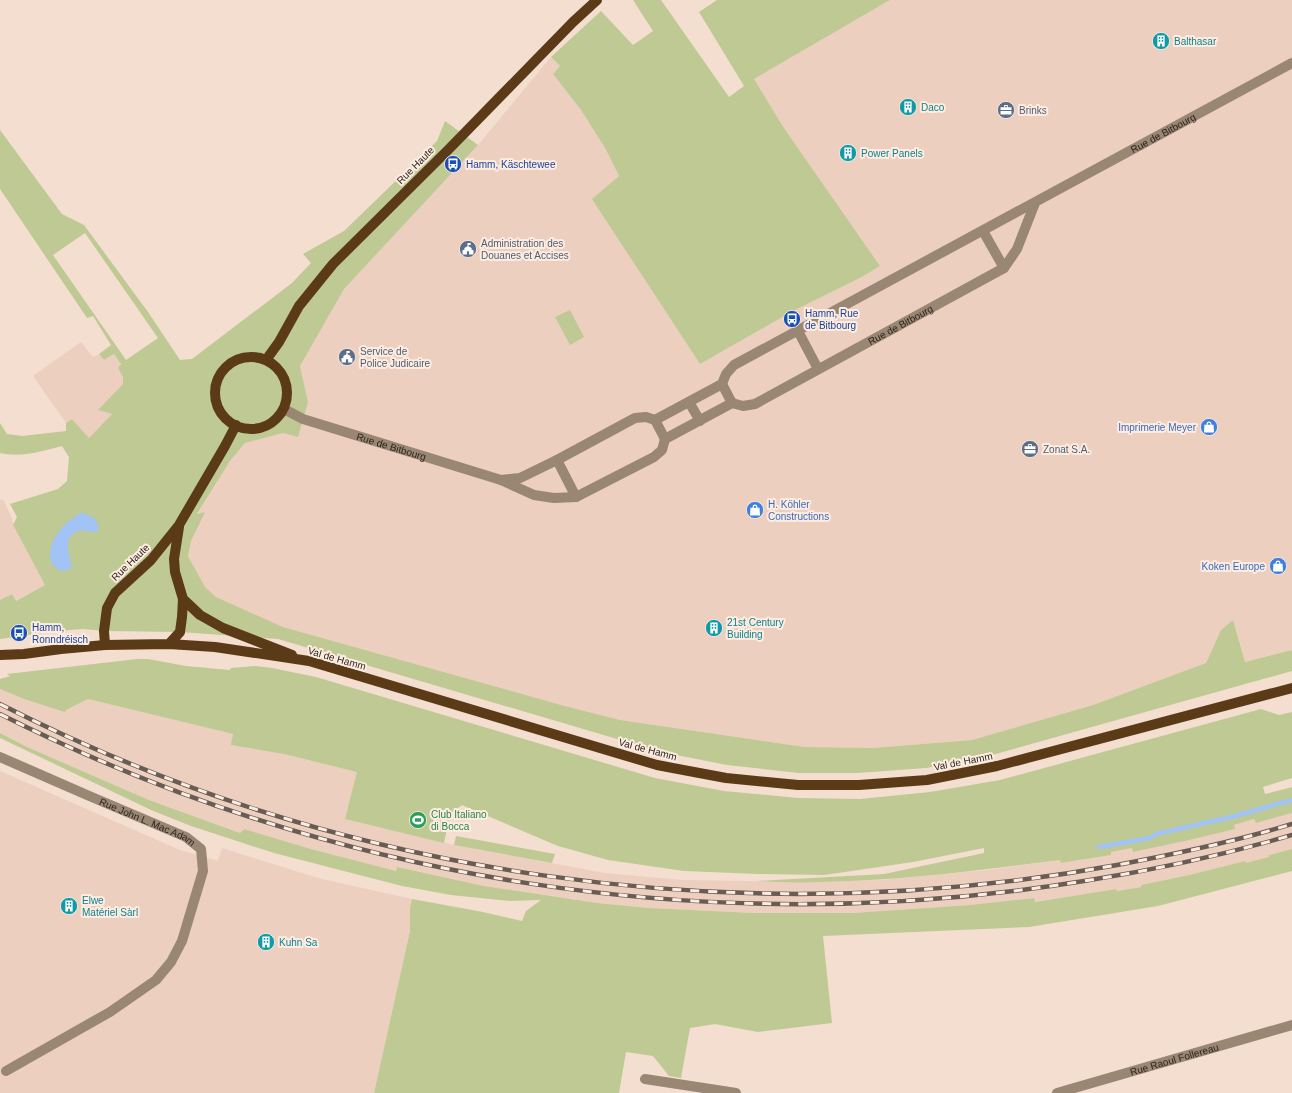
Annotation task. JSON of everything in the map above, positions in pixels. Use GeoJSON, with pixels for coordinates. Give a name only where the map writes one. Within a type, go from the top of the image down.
{"type":"FeatureCollection","features":[{"type":"Feature","properties":{"kind":"main road","name":"Rue Haute"},"geometry":{"type":"LineString","coordinates":[[266,360],[279,342],[299,306],[332,264],[447,152],[573,22],[597,0]]}},
{"type":"Feature","properties":{"kind":"main road"},"geometry":{"type":"LineString","coordinates":[[253,357],[266,360],[278,368],[285,381],[287,396],[284,409],[275,420],[263,427],[249,429],[236,426],[226,419],[219,410],[216,399],[216,387],[219,376],[228,366],[239,359],[253,357]]}},
{"type":"Feature","properties":{"kind":"main road","name":"Rue Haute"},"geometry":{"type":"LineString","coordinates":[[105,645],[104,631],[107,608],[115,593],[151,560],[179,525],[236,426]]}},
{"type":"Feature","properties":{"kind":"main road","name":"Rue Haute"},"geometry":{"type":"LineString","coordinates":[[169,644],[180,632],[183,599],[174,572],[174,559],[179,525]]}},
{"type":"Feature","properties":{"kind":"main road"},"geometry":{"type":"LineString","coordinates":[[183,599],[200,614],[223,628],[309,661]]}},
{"type":"Feature","properties":{"kind":"main road","name":"Val de Hamm"},"geometry":{"type":"LineString","coordinates":[[0,655],[24,654],[105,645],[169,644],[215,647],[309,661],[657,765],[726,778],[798,785],[859,785],[927,780],[974,771],[1292,688]]}},
{"type":"Feature","properties":{"kind":"street","name":"Rue de Bitbourg"},"geometry":{"type":"LineString","coordinates":[[722,384],[726,374],[734,365],[1292,63]]}},
{"type":"Feature","properties":{"kind":"street","name":"Rue de Bitbourg"},"geometry":{"type":"LineString","coordinates":[[284,409],[303,419],[501,480],[534,494],[554,498],[576,497],[654,457],[662,450],[665,440],[732,403],[743,406],[755,404],[1004,268],[1017,249],[1035,203]]}},
{"type":"Feature","properties":{"kind":"street"},"geometry":{"type":"LineString","coordinates":[[983,231],[1004,268]]}},
{"type":"Feature","properties":{"kind":"street"},"geometry":{"type":"LineString","coordinates":[[798,331],[818,369]]}},
{"type":"Feature","properties":{"kind":"street"},"geometry":{"type":"LineString","coordinates":[[665,440],[655,420],[722,384],[732,403]]}},
{"type":"Feature","properties":{"kind":"street"},"geometry":{"type":"LineString","coordinates":[[689,402],[700,421]]}},
{"type":"Feature","properties":{"kind":"street","name":"Rue de Bitbourg"},"geometry":{"type":"LineString","coordinates":[[501,480],[520,478],[635,418],[646,417],[655,420]]}},
{"type":"Feature","properties":{"kind":"street"},"geometry":{"type":"LineString","coordinates":[[557,460],[576,497]]}},
{"type":"Feature","properties":{"kind":"street","name":"Rue John L. Mac Adam"},"geometry":{"type":"LineString","coordinates":[[0,757],[186,837],[201,849],[202,871],[182,941],[171,962],[156,980],[110,1012],[6,1071]]}},
{"type":"Feature","properties":{"kind":"street","name":"Rue Raoul Follereau"},"geometry":{"type":"LineString","coordinates":[[1057,1093],[1292,1025]]}},
{"type":"Feature","properties":{"kind":"street"},"geometry":{"type":"LineString","coordinates":[[645,1079],[736,1093]]}},
{"type":"Feature","properties":{"kind":"shaded area"},"geometry":{"type":"Polygon","coordinates":[[[890,0],[1292,0],[1292,650],[1245,662],[1233,620],[1221,630],[1206,663],[1093,705],[972,740],[873,748],[805,747],[620,720],[565,706],[283,627],[216,597],[205,587],[188,556],[191,541],[204,512],[197,515],[230,461],[245,443],[283,433],[298,436],[308,402],[300,366],[344,289],[478,145],[551,57],[560,66],[553,74],[581,110],[605,148],[619,176],[593,199],[700,364],[793,311],[860,278],[880,266],[784,128],[754,79],[890,0]]]}},
{"type":"Feature","properties":{"kind":"shaded area"},"geometry":{"type":"Polygon","coordinates":[[[81,342],[93,357],[99,354],[104,360],[114,354],[121,364],[118,368],[123,377],[123,384],[99,410],[112,414],[89,438],[72,419],[66,423],[33,376],[81,342]]]}},
{"type":"Feature","properties":{"kind":"shaded area"},"geometry":{"type":"Polygon","coordinates":[[[3,499],[12,518],[14,527],[45,585],[15,601],[12,594],[0,600],[0,500],[3,499]]]}},
{"type":"Feature","properties":{"kind":"shaded area"},"geometry":{"type":"Polygon","coordinates":[[[0,689],[24,699],[66,710],[88,699],[233,734],[232,745],[284,754],[358,772],[345,819],[454,845],[605,873],[683,880],[821,882],[882,880],[987,870],[1061,860],[1061,863],[1111,855],[1111,852],[1132,848],[1133,852],[1234,829],[1233,825],[1255,819],[1256,823],[1292,813],[1292,849],[1269,855],[1270,857],[1246,864],[1245,861],[1141,885],[1141,887],[1116,891],[1116,889],[1034,902],[1034,898],[970,905],[853,913],[754,913],[649,908],[597,903],[484,886],[397,867],[396,871],[311,849],[244,829],[240,833],[149,800],[27,747],[0,733],[0,689]]]}},
{"type":"Feature","properties":{"kind":"shaded area"},"geometry":{"type":"Polygon","coordinates":[[[0,771],[180,850],[218,861],[222,848],[318,878],[412,899],[410,908],[410,931],[374,1093],[0,1093],[0,771]]]}},
{"type":"Feature","properties":{"kind":"green space"},"geometry":{"type":"Polygon","coordinates":[[[633,0],[661,0],[729,97],[744,86],[699,12],[717,0],[890,0],[754,79],[784,128],[880,266],[860,278],[793,311],[700,364],[592,199],[619,176],[605,148],[581,110],[553,74],[560,66],[551,57],[601,11],[633,45],[653,31],[633,0]]]}},
{"type":"Feature","properties":{"kind":"green space"},"geometry":{"type":"Polygon","coordinates":[[[445,121],[478,145],[344,289],[300,366],[308,402],[298,437],[283,433],[245,443],[230,461],[197,514],[205,512],[191,541],[188,556],[205,587],[216,597],[283,627],[565,706],[620,720],[805,747],[873,748],[972,740],[1093,705],[1206,663],[1221,630],[1233,620],[1245,662],[1292,650],[1292,671],[978,759],[926,768],[858,773],[799,773],[727,765],[661,752],[278,639],[180,632],[104,631],[83,629],[56,631],[0,639],[0,600],[12,594],[16,601],[45,585],[13,525],[17,517],[10,504],[58,489],[67,481],[69,457],[62,446],[39,452],[16,455],[0,453],[0,423],[7,434],[22,436],[66,431],[66,423],[72,419],[89,438],[112,414],[98,410],[123,384],[123,377],[118,368],[121,364],[114,354],[104,360],[99,354],[111,345],[93,316],[87,318],[0,189],[0,130],[62,214],[84,225],[148,312],[180,360],[192,359],[292,283],[311,263],[303,254],[344,231],[437,141],[445,121]],[[85,233],[53,255],[126,360],[158,338],[85,233]]]}},
{"type":"Feature","properties":{"kind":"green space"},"geometry":{"type":"Polygon","coordinates":[[[570,310],[584,337],[570,345],[555,317],[570,310]]]}},
{"type":"Feature","properties":{"kind":"green space"},"geometry":{"type":"Polygon","coordinates":[[[148,659],[186,666],[230,670],[231,668],[255,666],[316,677],[655,778],[724,791],[798,798],[860,799],[930,792],[1000,780],[1261,709],[1279,715],[1292,712],[1292,778],[1263,787],[1265,794],[1292,787],[1292,813],[1256,823],[1254,819],[1234,825],[1235,829],[1133,852],[1132,848],[1111,852],[1111,855],[1061,863],[1060,860],[1001,868],[881,880],[805,882],[757,881],[884,874],[984,853],[984,848],[913,862],[824,875],[684,871],[608,860],[558,846],[462,805],[450,814],[444,843],[345,819],[357,772],[284,754],[231,745],[233,734],[88,699],[66,710],[65,712],[24,699],[0,689],[0,679],[10,676],[7,674],[148,659]]]}},
{"type":"Feature","properties":{"kind":"green space"},"geometry":{"type":"Polygon","coordinates":[[[0,733],[27,747],[149,800],[240,833],[244,829],[311,849],[396,871],[397,867],[484,886],[597,903],[649,908],[754,913],[853,913],[970,905],[1034,898],[1035,902],[1116,889],[1117,891],[1141,887],[1141,885],[1245,861],[1246,863],[1292,849],[1292,871],[1158,906],[1029,927],[823,936],[832,1023],[758,1032],[715,1024],[690,1028],[681,1078],[669,1076],[653,1056],[626,1052],[619,1093],[374,1093],[410,931],[410,908],[412,899],[522,921],[526,911],[541,900],[510,901],[451,895],[402,886],[274,853],[191,826],[151,810],[0,738],[0,733]]]}},
{"type":"Feature","properties":{"kind":"green space"},"geometry":{"type":"Polygon","coordinates":[[[456,836],[555,854],[552,863],[454,845],[456,836]]]}},
{"type":"Feature","properties":{"kind":"water"},"geometry":{"type":"Polygon","coordinates":[[[80,513],[91,516],[97,522],[97,532],[78,531],[73,534],[68,542],[72,566],[65,571],[62,571],[55,567],[50,559],[53,541],[64,525],[80,513]]]}},
{"type":"Feature","properties":{"kind":"waterway"},"geometry":{"type":"LineString","coordinates":[[1099,847],[1150,838],[1156,834],[1231,817],[1292,800]]}},
{"type":"Feature","properties":{"kind":"railway"},"geometry":{"type":"LineString","coordinates":[[0,704],[130,764],[265,812],[404,850],[545,876],[688,890],[831,893],[975,885],[1139,861],[1227,842],[1292,824]]}},
{"type":"Feature","properties":{"kind":"railway"},"geometry":{"type":"LineString","coordinates":[[0,714],[128,772],[259,820],[393,857],[529,883],[667,899],[806,904],[945,898],[1084,881],[1136,872],[1215,855],[1292,835]]}},
{"type":"Feature","properties":{"kind":"place","name":"Balthasar"},"geometry":{"type":"Point","coordinates":[1161,41]}},
{"type":"Feature","properties":{"kind":"place","name":"Daco"},"geometry":{"type":"Point","coordinates":[908,107]}},
{"type":"Feature","properties":{"kind":"place","name":"Brinks"},"geometry":{"type":"Point","coordinates":[1006,110]}},
{"type":"Feature","properties":{"kind":"place","name":"Power Panels"},"geometry":{"type":"Point","coordinates":[848,153]}},
{"type":"Feature","properties":{"kind":"place","name":"Hamm, Käschtewee"},"geometry":{"type":"Point","coordinates":[453,164]}},
{"type":"Feature","properties":{"kind":"place","name":"Administration des Douanes et Accises"},"geometry":{"type":"Point","coordinates":[468,249]}},
{"type":"Feature","properties":{"kind":"place","name":"Hamm, Rue de Bitbourg"},"geometry":{"type":"Point","coordinates":[792,319]}},
{"type":"Feature","properties":{"kind":"place","name":"Service de Police Judicaire"},"geometry":{"type":"Point","coordinates":[347,357]}},
{"type":"Feature","properties":{"kind":"place","name":"Imprimerie Meyer"},"geometry":{"type":"Point","coordinates":[1209,427]}},
{"type":"Feature","properties":{"kind":"place","name":"Zonat S.A."},"geometry":{"type":"Point","coordinates":[1030,449]}},
{"type":"Feature","properties":{"kind":"place","name":"H. Köhler Constructions"},"geometry":{"type":"Point","coordinates":[755,510]}},
{"type":"Feature","properties":{"kind":"place","name":"Koken Europe"},"geometry":{"type":"Point","coordinates":[1278,566]}},
{"type":"Feature","properties":{"kind":"place","name":"21st Century Building"},"geometry":{"type":"Point","coordinates":[714,628]}},
{"type":"Feature","properties":{"kind":"place","name":"Hamm, Ronndréisch"},"geometry":{"type":"Point","coordinates":[19,633]}},
{"type":"Feature","properties":{"kind":"place","name":"Club Italiano di Bocca"},"geometry":{"type":"Point","coordinates":[418,820]}},
{"type":"Feature","properties":{"kind":"place","name":"Elwe Matériel Sàrl"},"geometry":{"type":"Point","coordinates":[69,906]}},
{"type":"Feature","properties":{"kind":"place","name":"Kuhn Sa"},"geometry":{"type":"Point","coordinates":[266,942]}}]}
